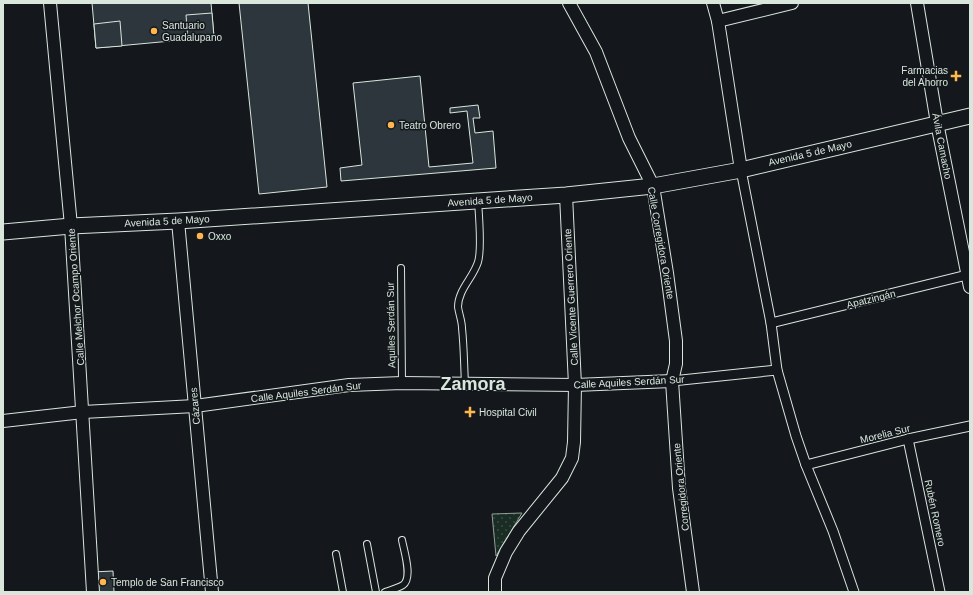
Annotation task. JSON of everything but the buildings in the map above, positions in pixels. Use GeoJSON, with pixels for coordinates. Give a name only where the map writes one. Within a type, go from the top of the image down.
{"type":"FeatureCollection","features":[{"type":"Feature","properties":{"kind":"street","name":"Calle Melchor Ocampo Oriente"},"geometry":{"type":"LineString","coordinates":[[50,3],[71,226],[93,592]]}},
{"type":"Feature","properties":{"kind":"street","name":"Calle Corregidora Oriente"},"geometry":{"type":"LineString","coordinates":[[569,3],[596,52],[629,138],[652,186],[667,273],[676,341],[676,364],[672,381]]}},
{"type":"Feature","properties":{"kind":"street"},"geometry":{"type":"LineString","coordinates":[[713,3],[718,21],[741,170],[771,323],[777,370],[806,465],[833,531],[854,592]]}},
{"type":"Feature","properties":{"kind":"street"},"geometry":{"type":"LineString","coordinates":[[718,21],[792,3]]}},
{"type":"Feature","properties":{"kind":"street","name":"Ávila Camacho"},"geometry":{"type":"LineString","coordinates":[[917,3],[937,123],[969,275],[970,288]]}},
{"type":"Feature","properties":{"kind":"street","name":"Avenida 5 de Mayo"},"geometry":{"type":"LineString","coordinates":[[3,232],[71,226],[178,221],[566,195],[652,186],[741,170],[970,116]]}},
{"type":"Feature","properties":{"kind":"street","name":"Calle Vicente Guerrero Oriente"},"geometry":{"type":"LineString","coordinates":[[495,592],[495,578],[506,552],[519,531],[562,478],[572,458],[574,442],[575,385],[566,195]]}},
{"type":"Feature","properties":{"kind":"street","name":"Cázares"},"geometry":{"type":"LineString","coordinates":[[178,221],[212,592]]}},
{"type":"Feature","properties":{"kind":"street","name":"Apatzingán"},"geometry":{"type":"LineString","coordinates":[[771,323],[969,275]]}},
{"type":"Feature","properties":{"kind":"street","name":"Calle Aquiles Serdán Sur"},"geometry":{"type":"LineString","coordinates":[[3,421],[83,412],[194,406],[349,385],[402,383],[575,385],[672,381],[777,370]]}},
{"type":"Feature","properties":{"kind":"street","name":"Corregidora Oriente"},"geometry":{"type":"LineString","coordinates":[[672,381],[680,488],[693,592]]}},
{"type":"Feature","properties":{"kind":"street","name":"Morelia Sur"},"geometry":{"type":"LineString","coordinates":[[806,465],[908,439],[970,426]]}},
{"type":"Feature","properties":{"kind":"street","name":"Rubén Romero"},"geometry":{"type":"LineString","coordinates":[[908,439],[940,592]]}},
{"type":"Feature","properties":{"kind":"lane"},"geometry":{"type":"LineString","coordinates":[[465,384],[464,344],[458,307],[460,295],[478,260],[480,238],[478,201]]}},
{"type":"Feature","properties":{"kind":"lane","name":"Aquiles Serdán Sur"},"geometry":{"type":"LineString","coordinates":[[401,268],[402,383]]}},
{"type":"Feature","properties":{"kind":"lane"},"geometry":{"type":"LineString","coordinates":[[385,592],[404,585],[408,579],[408,570],[402,540]]}},
{"type":"Feature","properties":{"kind":"lane"},"geometry":{"type":"LineString","coordinates":[[367,544],[376,592]]}},
{"type":"Feature","properties":{"kind":"lane"},"geometry":{"type":"LineString","coordinates":[[336,554],[343,592]]}},
{"type":"Feature","properties":{"kind":"green space"},"geometry":{"type":"Polygon","coordinates":[[[522,513],[496,556],[492,514],[522,513]]]}},
{"type":"Feature","properties":{"kind":"place","name":"Santuario Guadalupano"},"geometry":{"type":"Point","coordinates":[154,31]}},
{"type":"Feature","properties":{"kind":"place","name":"Farmacias del Ahorro"},"geometry":{"type":"Point","coordinates":[956,76]}},
{"type":"Feature","properties":{"kind":"place","name":"Teatro Obrero"},"geometry":{"type":"Point","coordinates":[391,125]}},
{"type":"Feature","properties":{"kind":"place","name":"Oxxo"},"geometry":{"type":"Point","coordinates":[200,236]}},
{"type":"Feature","properties":{"kind":"place","name":"Hospital Civil"},"geometry":{"type":"Point","coordinates":[470,412]}},
{"type":"Feature","properties":{"kind":"place","name":"Templo de San Francisco"},"geometry":{"type":"Point","coordinates":[103,582]}},
{"type":"Feature","properties":{"kind":"district","name":"Zamora"},"geometry":{"type":"Point","coordinates":[473,384]}}]}
